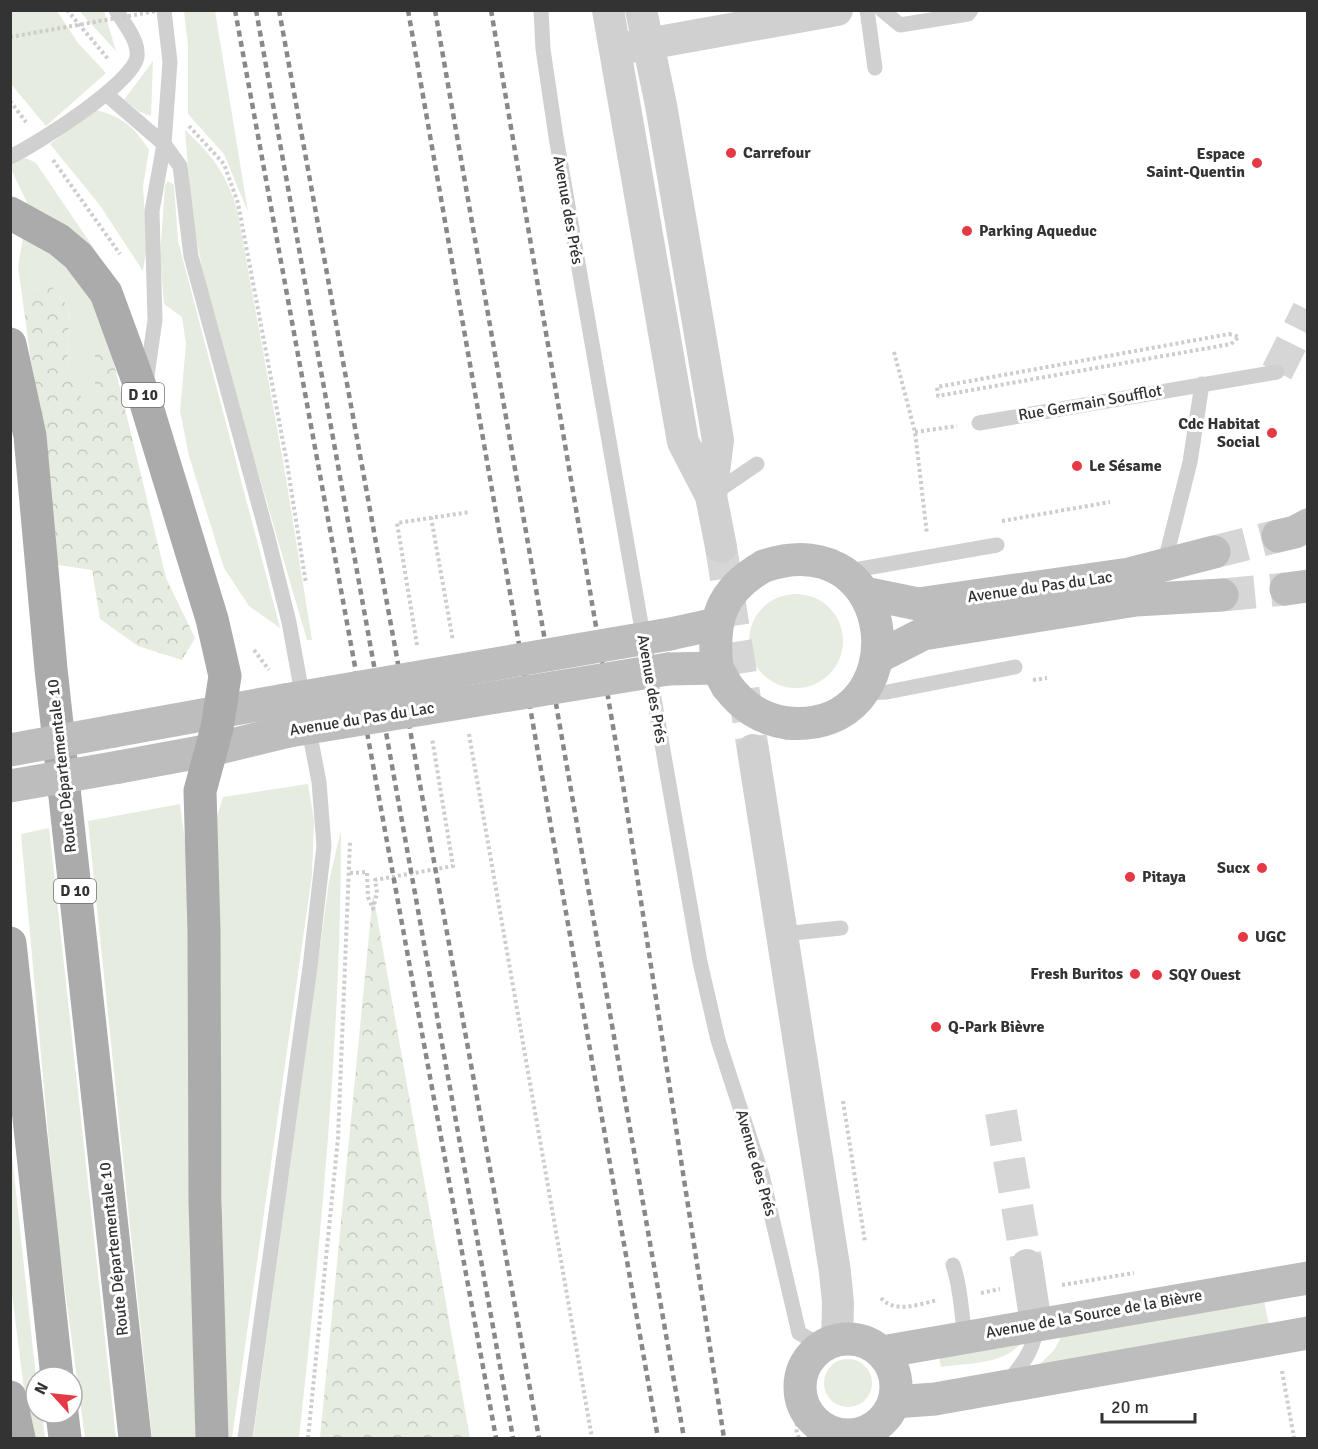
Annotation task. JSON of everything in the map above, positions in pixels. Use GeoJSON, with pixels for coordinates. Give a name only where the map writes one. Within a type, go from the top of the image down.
{"type":"FeatureCollection","features":[{"type":"Feature","properties":{"kind":"main road","name":"D 10"},"geometry":{"type":"LineString","coordinates":[[10,213],[59,240],[92,273],[106,293],[144,398],[215,630],[225,676],[221,711],[200,790],[204,931],[205,1202],[212,1438]]}},
{"type":"Feature","properties":{"kind":"main road","name":"Route Départementale 10"},"geometry":{"type":"LineString","coordinates":[[10,344],[30,436],[52,681],[135,1438]]}},
{"type":"Feature","properties":{"kind":"main road","name":"Avenue du Pas du Lac"},"geometry":{"type":"LineString","coordinates":[[10,750],[221,711],[287,716],[668,669],[717,668],[716,624],[733,589],[746,576],[774,562],[804,559],[824,563],[854,583],[918,604],[1129,574],[1214,552]]}},
{"type":"Feature","properties":{"kind":"main road"},"geometry":{"type":"LineString","coordinates":[[717,668],[736,698],[747,708],[773,721],[796,724],[812,723],[835,716],[862,693],[872,676],[878,657],[879,635],[875,613],[854,583]]}},
{"type":"Feature","properties":{"kind":"main road","name":"Avenue du Pas du Lac"},"geometry":{"type":"LineString","coordinates":[[878,657],[923,634],[1136,600],[1222,595]]}},
{"type":"Feature","properties":{"kind":"main road","name":"Avenue du Pas du Lac"},"geometry":{"type":"LineString","coordinates":[[10,786],[211,750],[287,716],[716,624]]}},
{"type":"Feature","properties":{"kind":"main road"},"geometry":{"type":"LineString","coordinates":[[10,943],[56,1365]]}},
{"type":"Feature","properties":{"kind":"main road","name":"Avenue de la Source de la Bièvre"},"geometry":{"type":"LineString","coordinates":[[882,1352],[1308,1278]]}},
{"type":"Feature","properties":{"kind":"main road"},"geometry":{"type":"LineString","coordinates":[[894,1402],[934,1399],[1308,1333]]}},
{"type":"Feature","properties":{"kind":"main road"},"geometry":{"type":"LineString","coordinates":[[861,1340],[882,1352],[895,1375],[894,1402],[876,1426],[848,1435],[819,1425],[802,1423],[800,1384],[803,1369],[811,1356],[830,1343],[861,1340]]}},
{"type":"Feature","properties":{"kind":"main road"},"geometry":{"type":"LineString","coordinates":[[10,1397],[19,1438]]}},
{"type":"Feature","properties":{"kind":"street"},"geometry":{"type":"LineString","coordinates":[[608,10],[683,442],[711,496],[721,547]]}},
{"type":"Feature","properties":{"kind":"street"},"geometry":{"type":"LineString","coordinates":[[641,10],[661,105],[718,440],[711,496]]}},
{"type":"Feature","properties":{"kind":"street"},"geometry":{"type":"LineString","coordinates":[[615,50],[837,10]]}},
{"type":"Feature","properties":{"kind":"street"},"geometry":{"type":"LineString","coordinates":[[753,750],[835,1272],[838,1303],[830,1343]]}},
{"type":"Feature","properties":{"kind":"street"},"geometry":{"type":"LineString","coordinates":[[1028,1276],[1036,1324]]}},
{"type":"Feature","properties":{"kind":"lane"},"geometry":{"type":"LineString","coordinates":[[10,158],[39,141],[106,94],[134,66],[137,56],[136,44],[116,10]]}},
{"type":"Feature","properties":{"kind":"lane"},"geometry":{"type":"LineString","coordinates":[[144,398],[155,320],[152,211],[164,144],[170,62],[163,10]]}},
{"type":"Feature","properties":{"kind":"lane","name":"Avenue des Prés"},"geometry":{"type":"LineString","coordinates":[[542,10],[543,49],[556,137],[700,962],[718,1040],[762,1176],[800,1333],[830,1343]]}},
{"type":"Feature","properties":{"kind":"lane"},"geometry":{"type":"LineString","coordinates":[[867,10],[875,68]]}},
{"type":"Feature","properties":{"kind":"lane"},"geometry":{"type":"LineString","coordinates":[[882,10],[900,25],[968,14],[971,10]]}},
{"type":"Feature","properties":{"kind":"lane"},"geometry":{"type":"LineString","coordinates":[[106,94],[164,144],[180,166],[191,256],[289,622],[323,815],[324,846],[314,936],[245,1438]]}},
{"type":"Feature","properties":{"kind":"lane","name":"Rue Germain Soufflot"},"geometry":{"type":"LineString","coordinates":[[979,423],[1277,372]]}},
{"type":"Feature","properties":{"kind":"lane"},"geometry":{"type":"LineString","coordinates":[[1164,565],[1190,462],[1202,384]]}},
{"type":"Feature","properties":{"kind":"lane"},"geometry":{"type":"LineString","coordinates":[[711,496],[757,464]]}},
{"type":"Feature","properties":{"kind":"lane"},"geometry":{"type":"LineString","coordinates":[[854,583],[997,545]]}},
{"type":"Feature","properties":{"kind":"lane"},"geometry":{"type":"LineString","coordinates":[[862,693],[887,692],[1015,667]]}},
{"type":"Feature","properties":{"kind":"lane"},"geometry":{"type":"LineString","coordinates":[[783,934],[841,928]]}},
{"type":"Feature","properties":{"kind":"lane"},"geometry":{"type":"LineString","coordinates":[[953,1265],[960,1283],[958,1296],[965,1336]]}},
{"type":"Feature","properties":{"kind":"lane"},"geometry":{"type":"LineString","coordinates":[[1005,1386],[1030,1352],[1036,1338],[1036,1324]]}},
{"type":"Feature","properties":{"kind":"path"},"geometry":{"type":"LineString","coordinates":[[67,10],[93,45],[112,63]]}},
{"type":"Feature","properties":{"kind":"path"},"geometry":{"type":"LineString","coordinates":[[10,37],[163,10]]}},
{"type":"Feature","properties":{"kind":"path"},"geometry":{"type":"LineString","coordinates":[[10,101],[94,213],[126,264]]}},
{"type":"Feature","properties":{"kind":"path"},"geometry":{"type":"LineString","coordinates":[[189,126],[225,164],[238,203],[287,463],[308,593]]}},
{"type":"Feature","properties":{"kind":"path"},"geometry":{"type":"LineString","coordinates":[[1229,334],[1239,337],[1231,344],[938,396],[937,387],[1133,351],[1229,334]]}},
{"type":"Feature","properties":{"kind":"path"},"geometry":{"type":"LineString","coordinates":[[1133,351],[1135,361]]}},
{"type":"Feature","properties":{"kind":"path"},"geometry":{"type":"LineString","coordinates":[[894,352],[915,432],[927,534]]}},
{"type":"Feature","properties":{"kind":"path"},"geometry":{"type":"LineString","coordinates":[[1036,369],[1038,379]]}},
{"type":"Feature","properties":{"kind":"path"},"geometry":{"type":"LineString","coordinates":[[915,432],[979,423]]}},
{"type":"Feature","properties":{"kind":"path"},"geometry":{"type":"LineString","coordinates":[[994,523],[1110,502]]}},
{"type":"Feature","properties":{"kind":"path"},"geometry":{"type":"LineString","coordinates":[[431,517],[454,647]]}},
{"type":"Feature","properties":{"kind":"path"},"geometry":{"type":"LineString","coordinates":[[468,730],[592,1438]]}},
{"type":"Feature","properties":{"kind":"path"},"geometry":{"type":"LineString","coordinates":[[308,1438],[338,1138],[351,851],[349,830]]}},
{"type":"Feature","properties":{"kind":"path"},"geometry":{"type":"LineString","coordinates":[[880,1298],[895,1308],[1007,1288],[1028,1276],[1138,1272]]}},
{"type":"Feature","properties":{"kind":"path"},"geometry":{"type":"LineString","coordinates":[[1283,1381],[1294,1438]]}},
{"type":"Feature","properties":{"kind":"green space"},"geometry":{"type":"Polygon","coordinates":[[[10,11],[57,11],[78,43],[106,73],[46,126],[11,84],[10,11]]]}},
{"type":"Feature","properties":{"kind":"green space"},"geometry":{"type":"Polygon","coordinates":[[[80,11],[104,11],[116,51],[81,13],[80,11]]]}},
{"type":"Feature","properties":{"kind":"green space"},"geometry":{"type":"Polygon","coordinates":[[[184,11],[215,11],[248,212],[224,154],[188,114],[188,46],[184,11]]]}},
{"type":"Feature","properties":{"kind":"green space"},"geometry":{"type":"Polygon","coordinates":[[[153,61],[151,116],[140,112],[124,100],[153,61]]]}},
{"type":"Feature","properties":{"kind":"green space"},"geometry":{"type":"Polygon","coordinates":[[[96,110],[121,119],[138,135],[149,150],[143,186],[147,245],[143,271],[99,204],[50,144],[96,110]]]}},
{"type":"Feature","properties":{"kind":"green space"},"geometry":{"type":"Polygon","coordinates":[[[185,130],[217,165],[237,209],[284,466],[312,640],[307,640],[210,308],[192,216],[185,130]]]}},
{"type":"Feature","properties":{"kind":"green space"},"geometry":{"type":"Polygon","coordinates":[[[26,158],[36,163],[105,265],[32,213],[11,169],[11,162],[26,158]]]}},
{"type":"Feature","properties":{"kind":"green space"},"geometry":{"type":"Polygon","coordinates":[[[168,181],[174,185],[178,241],[280,628],[249,606],[224,568],[189,456],[180,411],[186,344],[182,317],[164,304],[160,257],[165,185],[168,181]]]}},
{"type":"Feature","properties":{"kind":"green space"},"geometry":{"type":"Polygon","coordinates":[[[24,231],[47,242],[95,300],[111,351],[95,340],[95,411],[76,389],[71,377],[68,364],[70,309],[49,283],[22,295],[18,267],[24,231]]]}},
{"type":"Feature","properties":{"kind":"green space"},"geometry":{"type":"Polygon","coordinates":[[[49,283],[70,309],[68,364],[71,376],[84,400],[95,410],[95,340],[111,351],[166,578],[195,638],[182,660],[138,646],[100,619],[92,570],[58,565],[22,295],[49,283]]]}},
{"type":"Feature","properties":{"kind":"green space"},"geometry":{"type":"Polygon","coordinates":[[[796,594],[814,598],[829,608],[839,623],[843,641],[839,659],[829,674],[814,684],[796,688],[778,684],[763,674],[753,659],[749,641],[753,623],[763,608],[778,598],[796,594]]]}},
{"type":"Feature","properties":{"kind":"green space"},"geometry":{"type":"Polygon","coordinates":[[[308,784],[314,820],[312,875],[232,1438],[225,1438],[217,816],[223,797],[308,784]]]}},
{"type":"Feature","properties":{"kind":"green space"},"geometry":{"type":"Polygon","coordinates":[[[180,804],[187,856],[203,1438],[152,1438],[88,821],[180,804]]]}},
{"type":"Feature","properties":{"kind":"green space"},"geometry":{"type":"Polygon","coordinates":[[[49,828],[116,1438],[85,1438],[84,1365],[75,1365],[57,1231],[21,834],[49,828]]]}},
{"type":"Feature","properties":{"kind":"green space"},"geometry":{"type":"Polygon","coordinates":[[[341,830],[334,1059],[322,1211],[299,1438],[253,1438],[329,881],[341,830]]]}},
{"type":"Feature","properties":{"kind":"green space"},"geometry":{"type":"Polygon","coordinates":[[[373,894],[470,1438],[320,1438],[373,894]]]}},
{"type":"Feature","properties":{"kind":"green space"},"geometry":{"type":"Polygon","coordinates":[[[10,1137],[35,1365],[24,1365],[24,1390],[10,1278],[10,1137]]]}},
{"type":"Feature","properties":{"kind":"green space"},"geometry":{"type":"Polygon","coordinates":[[[1263,1296],[1269,1325],[1040,1364],[1054,1350],[1065,1330],[1263,1296]]]}},
{"type":"Feature","properties":{"kind":"green space"},"geometry":{"type":"Polygon","coordinates":[[[1024,1338],[1018,1347],[999,1358],[941,1367],[938,1352],[1024,1338]]]}},
{"type":"Feature","properties":{"kind":"green space"},"geometry":{"type":"Polygon","coordinates":[[[843,1359],[853,1359],[865,1366],[872,1378],[872,1388],[865,1400],[853,1407],[843,1407],[828,1396],[824,1388],[824,1378],[835,1363],[843,1359]]]}},
{"type":"Feature","properties":{"kind":"green space"},"geometry":{"type":"Polygon","coordinates":[[[28,1425],[43,1425],[45,1438],[30,1438],[28,1425]]]}},
{"type":"Feature","properties":{"kind":"tunnel"},"geometry":{"type":"LineString","coordinates":[[1277,372],[1308,310]]}},
{"type":"Feature","properties":{"kind":"tunnel"},"geometry":{"type":"LineString","coordinates":[[1214,552],[1278,536]]}},
{"type":"Feature","properties":{"kind":"tunnel"},"geometry":{"type":"LineString","coordinates":[[721,547],[753,750]]}},
{"type":"Feature","properties":{"kind":"tunnel"},"geometry":{"type":"LineString","coordinates":[[1222,595],[1286,589]]}},
{"type":"Feature","properties":{"kind":"tunnel"},"geometry":{"type":"LineString","coordinates":[[1001,1112],[1027,1265]]}},
{"type":"Feature","properties":{"kind":"railway"},"geometry":{"type":"LineString","coordinates":[[235,10],[496,1438]]}},
{"type":"Feature","properties":{"kind":"railway"},"geometry":{"type":"LineString","coordinates":[[256,10],[513,1438]]}},
{"type":"Feature","properties":{"kind":"railway"},"geometry":{"type":"LineString","coordinates":[[279,10],[539,1438]]}},
{"type":"Feature","properties":{"kind":"railway"},"geometry":{"type":"LineString","coordinates":[[408,10],[658,1438]]}},
{"type":"Feature","properties":{"kind":"railway"},"geometry":{"type":"LineString","coordinates":[[435,10],[684,1438]]}},
{"type":"Feature","properties":{"kind":"railway"},"geometry":{"type":"LineString","coordinates":[[491,10],[623,785],[724,1438]]}},
{"type":"Feature","properties":{"kind":"place","name":"Carrefour"},"geometry":{"type":"Point","coordinates":[731,153]}},
{"type":"Feature","properties":{"kind":"place","name":"Espace Saint-Quentin"},"geometry":{"type":"Point","coordinates":[1257,163]}},
{"type":"Feature","properties":{"kind":"place","name":"Parking Aqueduc"},"geometry":{"type":"Point","coordinates":[967,231]}},
{"type":"Feature","properties":{"kind":"place","name":"Cdc Habitat Social"},"geometry":{"type":"Point","coordinates":[1272,433]}},
{"type":"Feature","properties":{"kind":"place","name":"Le Sésame"},"geometry":{"type":"Point","coordinates":[1077,466]}},
{"type":"Feature","properties":{"kind":"place","name":"Sucx"},"geometry":{"type":"Point","coordinates":[1262,868]}},
{"type":"Feature","properties":{"kind":"place","name":"Pitaya"},"geometry":{"type":"Point","coordinates":[1130,877]}},
{"type":"Feature","properties":{"kind":"place","name":"UGC"},"geometry":{"type":"Point","coordinates":[1243,937]}},
{"type":"Feature","properties":{"kind":"place","name":"Fresh Buritos"},"geometry":{"type":"Point","coordinates":[1135,974]}},
{"type":"Feature","properties":{"kind":"place","name":"SQY Ouest"},"geometry":{"type":"Point","coordinates":[1157,975]}},
{"type":"Feature","properties":{"kind":"place","name":"Q-Park Bièvre"},"geometry":{"type":"Point","coordinates":[936,1027]}}]}
